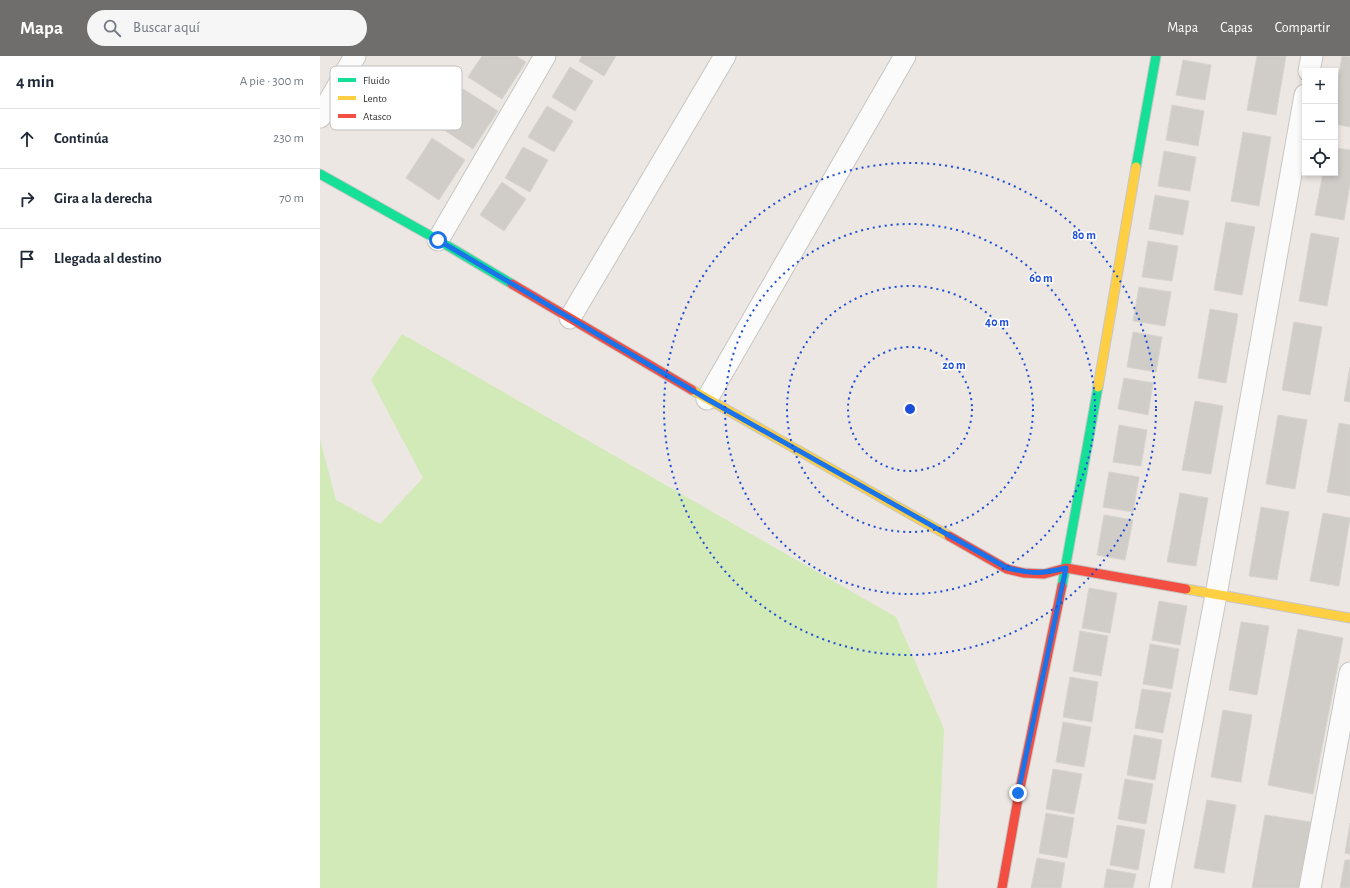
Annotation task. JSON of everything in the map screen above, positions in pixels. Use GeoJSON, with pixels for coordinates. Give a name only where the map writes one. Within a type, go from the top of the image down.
{"type":"FeatureCollection","features":[{"type":"Feature","properties":{"kind":"street"},"geometry":{"type":"LineString","coordinates":[[349,66],[355,56]]}},
{"type":"Feature","properties":{"kind":"street"},"geometry":{"type":"LineString","coordinates":[[438,240],[545,56]]}},
{"type":"Feature","properties":{"kind":"street"},"geometry":{"type":"LineString","coordinates":[[570,318],[725,56]]}},
{"type":"Feature","properties":{"kind":"street"},"geometry":{"type":"LineString","coordinates":[[707,399],[905,56]]}},
{"type":"Feature","properties":{"kind":"street"},"geometry":{"type":"LineString","coordinates":[[1002,888],[1018,793],[1066,568],[1156,56]]}},
{"type":"Feature","properties":{"kind":"street"},"geometry":{"type":"LineString","coordinates":[[1310,68],[1312,56]]}},
{"type":"Feature","properties":{"kind":"street"},"geometry":{"type":"LineString","coordinates":[[320,117],[330,100]]}},
{"type":"Feature","properties":{"kind":"street"},"geometry":{"type":"LineString","coordinates":[[1160,888],[1216,595],[1303,104]]}},
{"type":"Feature","properties":{"kind":"street"},"geometry":{"type":"LineString","coordinates":[[320,174],[438,240],[707,399],[1007,568],[1024,573],[1044,574],[1066,568],[1350,618]]}},
{"type":"Feature","properties":{"kind":"street"},"geometry":{"type":"LineString","coordinates":[[1310,888],[1350,673]]}},
{"type":"Feature","properties":{"kind":"green space"},"geometry":{"type":"Polygon","coordinates":[[[402,334],[896,617],[944,729],[937,888],[320,888],[320,439],[336,500],[380,524],[423,478],[371,380],[402,334]]]}},
{"type":"Feature","properties":{"kind":"building"},"geometry":{"type":"Polygon","coordinates":[[[482,56],[516,56],[526,62],[502,99],[468,77],[482,56]]]}},
{"type":"Feature","properties":{"kind":"building"},"geometry":{"type":"Polygon","coordinates":[[[582,56],[616,56],[604,76],[579,61],[582,56]]]}},
{"type":"Feature","properties":{"kind":"building"},"geometry":{"type":"Polygon","coordinates":[[[1257,56],[1286,56],[1276,115],[1247,110],[1257,56]]]}},
{"type":"Feature","properties":{"kind":"building"},"geometry":{"type":"Polygon","coordinates":[[[1342,56],[1350,57],[1350,127],[1338,125],[1338,80],[1342,56]]]}},
{"type":"Feature","properties":{"kind":"building"},"geometry":{"type":"Polygon","coordinates":[[[1183,60],[1211,65],[1205,100],[1176,95],[1183,60]]]}},
{"type":"Feature","properties":{"kind":"building"},"geometry":{"type":"Polygon","coordinates":[[[570,67],[593,81],[575,111],[552,97],[570,67]]]}},
{"type":"Feature","properties":{"kind":"building"},"geometry":{"type":"Polygon","coordinates":[[[463,89],[498,111],[473,149],[444,130],[462,130],[463,89]]]}},
{"type":"Feature","properties":{"kind":"building"},"geometry":{"type":"Polygon","coordinates":[[[1172,105],[1204,111],[1198,146],[1166,140],[1172,105]]]}},
{"type":"Feature","properties":{"kind":"building"},"geometry":{"type":"Polygon","coordinates":[[[547,106],[573,121],[554,152],[528,137],[547,106]]]}},
{"type":"Feature","properties":{"kind":"building"},"geometry":{"type":"Polygon","coordinates":[[[1243,132],[1271,137],[1259,206],[1231,201],[1243,132]]]}},
{"type":"Feature","properties":{"kind":"building"},"geometry":{"type":"Polygon","coordinates":[[[432,138],[465,160],[439,200],[406,178],[432,138]]]}},
{"type":"Feature","properties":{"kind":"building"},"geometry":{"type":"Polygon","coordinates":[[[523,147],[548,160],[530,192],[505,178],[523,147]]]}},
{"type":"Feature","properties":{"kind":"building"},"geometry":{"type":"Polygon","coordinates":[[[1338,148],[1350,150],[1350,184],[1344,220],[1315,215],[1322,176],[1338,176],[1338,148]]]}},
{"type":"Feature","properties":{"kind":"building"},"geometry":{"type":"Polygon","coordinates":[[[1164,151],[1196,157],[1190,191],[1158,186],[1164,151]]]}},
{"type":"Feature","properties":{"kind":"building"},"geometry":{"type":"Polygon","coordinates":[[[502,182],[526,199],[504,231],[480,215],[502,182]]]}},
{"type":"Feature","properties":{"kind":"building"},"geometry":{"type":"Polygon","coordinates":[[[1155,195],[1189,201],[1183,235],[1149,229],[1155,195]]]}},
{"type":"Feature","properties":{"kind":"building"},"geometry":{"type":"Polygon","coordinates":[[[1226,222],[1255,227],[1242,295],[1214,290],[1226,222]]]}},
{"type":"Feature","properties":{"kind":"building"},"geometry":{"type":"Polygon","coordinates":[[[1311,233],[1339,238],[1327,306],[1299,301],[1311,233]]]}},
{"type":"Feature","properties":{"kind":"building"},"geometry":{"type":"Polygon","coordinates":[[[1148,241],[1178,246],[1172,281],[1142,277],[1148,241]]]}},
{"type":"Feature","properties":{"kind":"building"},"geometry":{"type":"Polygon","coordinates":[[[1139,287],[1171,292],[1165,326],[1133,321],[1139,287]]]}},
{"type":"Feature","properties":{"kind":"building"},"geometry":{"type":"Polygon","coordinates":[[[1210,309],[1238,314],[1226,383],[1198,378],[1210,309]]]}},
{"type":"Feature","properties":{"kind":"building"},"geometry":{"type":"Polygon","coordinates":[[[1294,322],[1322,327],[1310,395],[1282,390],[1294,322]]]}},
{"type":"Feature","properties":{"kind":"building"},"geometry":{"type":"Polygon","coordinates":[[[1133,332],[1162,337],[1156,372],[1127,367],[1133,332]]]}},
{"type":"Feature","properties":{"kind":"building"},"geometry":{"type":"Polygon","coordinates":[[[1350,367],[1350,402],[1344,401],[1350,367]]]}},
{"type":"Feature","properties":{"kind":"building"},"geometry":{"type":"Polygon","coordinates":[[[1124,378],[1153,383],[1148,415],[1118,409],[1124,378]]]}},
{"type":"Feature","properties":{"kind":"building"},"geometry":{"type":"Polygon","coordinates":[[[1195,401],[1223,406],[1211,474],[1182,470],[1195,401]]]}},
{"type":"Feature","properties":{"kind":"building"},"geometry":{"type":"Polygon","coordinates":[[[1278,415],[1307,420],[1295,489],[1266,484],[1278,415]]]}},
{"type":"Feature","properties":{"kind":"building"},"geometry":{"type":"Polygon","coordinates":[[[1339,423],[1350,425],[1350,496],[1327,492],[1339,423]]]}},
{"type":"Feature","properties":{"kind":"building"},"geometry":{"type":"Polygon","coordinates":[[[1119,425],[1147,430],[1141,466],[1113,462],[1119,425]]]}},
{"type":"Feature","properties":{"kind":"building"},"geometry":{"type":"Polygon","coordinates":[[[1109,472],[1139,477],[1133,512],[1103,507],[1109,472]]]}},
{"type":"Feature","properties":{"kind":"building"},"geometry":{"type":"Polygon","coordinates":[[[1180,493],[1208,498],[1196,566],[1167,562],[1180,493]]]}},
{"type":"Feature","properties":{"kind":"building"},"geometry":{"type":"Polygon","coordinates":[[[1261,507],[1289,512],[1277,580],[1249,576],[1261,507]]]}},
{"type":"Feature","properties":{"kind":"building"},"geometry":{"type":"Polygon","coordinates":[[[1323,513],[1350,518],[1339,586],[1310,581],[1323,513]]]}},
{"type":"Feature","properties":{"kind":"building"},"geometry":{"type":"Polygon","coordinates":[[[1104,515],[1133,520],[1125,560],[1097,555],[1104,515]]]}},
{"type":"Feature","properties":{"kind":"building"},"geometry":{"type":"Polygon","coordinates":[[[1089,588],[1117,593],[1110,633],[1082,628],[1089,588]]]}},
{"type":"Feature","properties":{"kind":"building"},"geometry":{"type":"Polygon","coordinates":[[[1159,601],[1187,606],[1180,645],[1152,640],[1159,601]]]}},
{"type":"Feature","properties":{"kind":"building"},"geometry":{"type":"Polygon","coordinates":[[[1241,622],[1269,626],[1257,695],[1229,690],[1241,622]]]}},
{"type":"Feature","properties":{"kind":"building"},"geometry":{"type":"Polygon","coordinates":[[[1298,629],[1343,638],[1313,794],[1268,785],[1298,629]]]}},
{"type":"Feature","properties":{"kind":"building"},"geometry":{"type":"Polygon","coordinates":[[[1080,631],[1108,636],[1101,676],[1073,671],[1080,631]]]}},
{"type":"Feature","properties":{"kind":"building"},"geometry":{"type":"Polygon","coordinates":[[[1150,644],[1179,649],[1172,689],[1143,684],[1150,644]]]}},
{"type":"Feature","properties":{"kind":"building"},"geometry":{"type":"Polygon","coordinates":[[[1070,677],[1098,682],[1092,722],[1063,717],[1070,677]]]}},
{"type":"Feature","properties":{"kind":"building"},"geometry":{"type":"Polygon","coordinates":[[[1142,689],[1171,693],[1163,733],[1135,728],[1142,689]]]}},
{"type":"Feature","properties":{"kind":"building"},"geometry":{"type":"Polygon","coordinates":[[[1223,710],[1252,715],[1241,782],[1211,777],[1223,710]]]}},
{"type":"Feature","properties":{"kind":"building"},"geometry":{"type":"Polygon","coordinates":[[[1063,722],[1091,727],[1084,767],[1056,762],[1063,722]]]}},
{"type":"Feature","properties":{"kind":"building"},"geometry":{"type":"Polygon","coordinates":[[[1134,735],[1162,740],[1155,780],[1127,775],[1134,735]]]}},
{"type":"Feature","properties":{"kind":"building"},"geometry":{"type":"Polygon","coordinates":[[[1053,769],[1082,774],[1074,814],[1046,809],[1053,769]]]}},
{"type":"Feature","properties":{"kind":"building"},"geometry":{"type":"Polygon","coordinates":[[[1125,779],[1153,784],[1146,824],[1118,819],[1125,779]]]}},
{"type":"Feature","properties":{"kind":"building"},"geometry":{"type":"Polygon","coordinates":[[[1207,800],[1236,805],[1224,873],[1194,868],[1207,800]]]}},
{"type":"Feature","properties":{"kind":"building"},"geometry":{"type":"Polygon","coordinates":[[[1046,813],[1074,818],[1067,858],[1039,853],[1046,813]]]}},
{"type":"Feature","properties":{"kind":"building"},"geometry":{"type":"Polygon","coordinates":[[[1265,815],[1311,822],[1299,888],[1252,888],[1265,815]]]}},
{"type":"Feature","properties":{"kind":"building"},"geometry":{"type":"Polygon","coordinates":[[[1350,823],[1350,854],[1345,853],[1350,823]]]}},
{"type":"Feature","properties":{"kind":"building"},"geometry":{"type":"Polygon","coordinates":[[[1117,825],[1145,830],[1138,870],[1110,865],[1117,825]]]}},
{"type":"Feature","properties":{"kind":"building"},"geometry":{"type":"Polygon","coordinates":[[[1037,858],[1065,863],[1061,888],[1031,888],[1037,858]]]}},
{"type":"Feature","properties":{"kind":"building"},"geometry":{"type":"Polygon","coordinates":[[[1345,860],[1350,860],[1350,888],[1340,888],[1345,860]]]}},
{"type":"Feature","properties":{"kind":"building"},"geometry":{"type":"Polygon","coordinates":[[[1107,869],[1136,874],[1133,888],[1104,888],[1107,869]]]}},
{"type":"Feature","properties":{"kind":"traffic: fast"},"geometry":{"type":"LineString","coordinates":[[1136,167],[1156,56]]}},
{"type":"Feature","properties":{"kind":"traffic: fast"},"geometry":{"type":"LineString","coordinates":[[320,174],[438,240],[512,284]]}},
{"type":"Feature","properties":{"kind":"traffic: fast"},"geometry":{"type":"LineString","coordinates":[[1062,586],[1098,387]]}},
{"type":"Feature","properties":{"kind":"traffic: slow"},"geometry":{"type":"LineString","coordinates":[[1098,387],[1136,167]]}},
{"type":"Feature","properties":{"kind":"traffic: slow"},"geometry":{"type":"LineString","coordinates":[[692,390],[949,536]]}},
{"type":"Feature","properties":{"kind":"traffic: slow"},"geometry":{"type":"LineString","coordinates":[[1186,589],[1350,618]]}},
{"type":"Feature","properties":{"kind":"traffic: jam"},"geometry":{"type":"LineString","coordinates":[[512,284],[692,390]]}},
{"type":"Feature","properties":{"kind":"traffic: jam"},"geometry":{"type":"LineString","coordinates":[[949,536],[1007,569],[1024,573],[1044,574],[1066,568],[1186,589]]}},
{"type":"Feature","properties":{"kind":"traffic: jam"},"geometry":{"type":"LineString","coordinates":[[1002,888],[1019,793],[1062,586]]}},
{"type":"Feature","properties":{"kind":"route"},"geometry":{"type":"LineString","coordinates":[[438,240],[707,399],[1007,568],[1024,573],[1044,574],[1066,568],[1018,793]]}}]}
